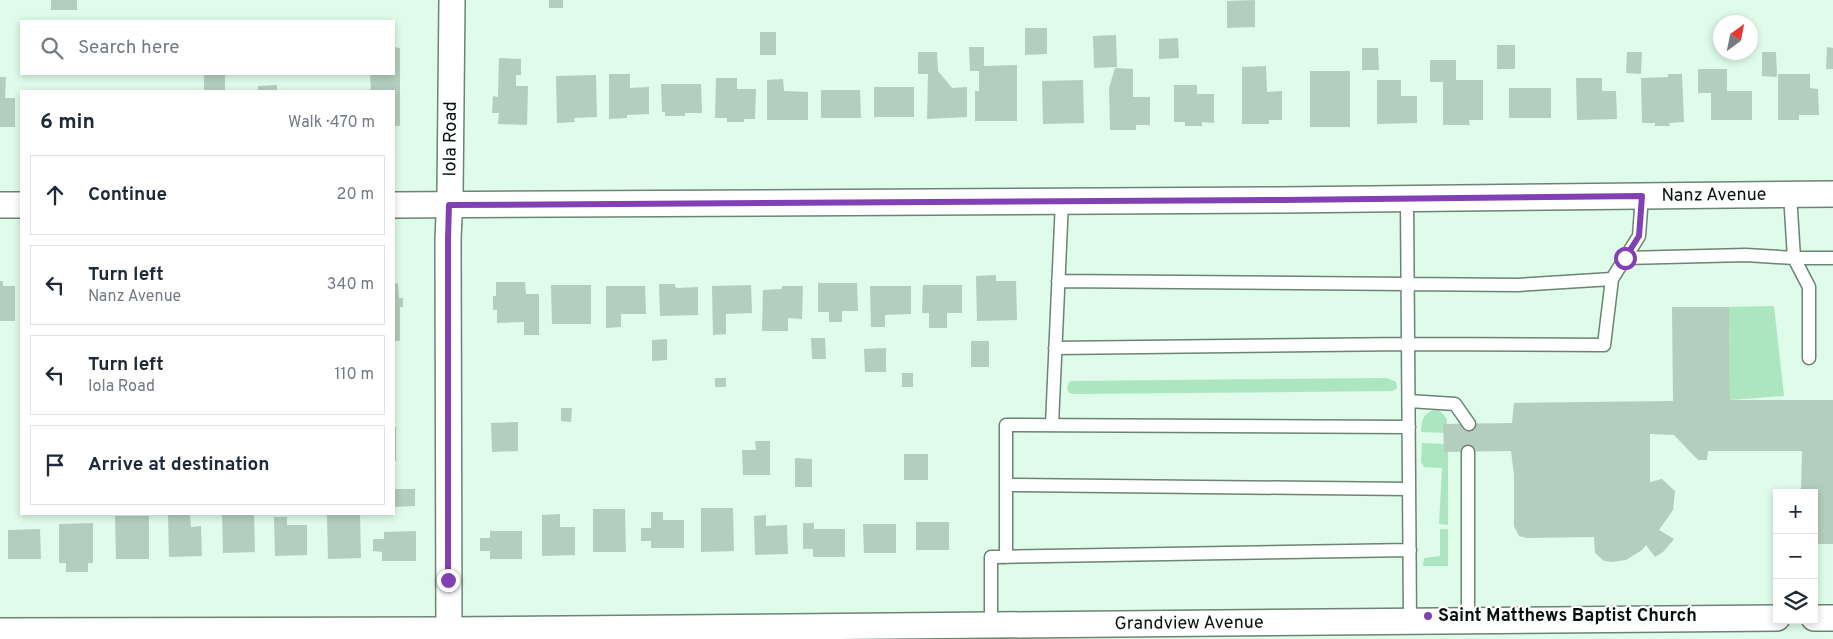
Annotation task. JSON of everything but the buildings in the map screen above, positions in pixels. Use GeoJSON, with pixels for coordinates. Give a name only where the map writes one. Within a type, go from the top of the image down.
{"type":"FeatureCollection","features":[{"type":"Feature","properties":{"kind":"street","name":"Iola Road"},"geometry":{"type":"LineString","coordinates":[[449,634],[448,239],[452,0]]}},
{"type":"Feature","properties":{"kind":"street","name":"Nanz Avenue"},"geometry":{"type":"LineString","coordinates":[[395,205],[1407,199],[1833,194]]}},
{"type":"Feature","properties":{"kind":"street"},"geometry":{"type":"LineString","coordinates":[[0,205],[20,205]]}},
{"type":"Feature","properties":{"kind":"street","name":"Grandview Avenue"},"geometry":{"type":"LineString","coordinates":[[0,631],[449,634],[991,625],[1773,618]]}},
{"type":"Feature","properties":{"kind":"street"},"geometry":{"type":"LineString","coordinates":[[1818,618],[1833,618]]}},
{"type":"Feature","properties":{"kind":"lane"},"geometry":{"type":"LineString","coordinates":[[1790,194],[1794,258],[1809,288],[1809,358]]}},
{"type":"Feature","properties":{"kind":"lane"},"geometry":{"type":"LineString","coordinates":[[1055,348],[1408,344],[1604,345],[1612,279],[1639,236],[1642,196]]}},
{"type":"Feature","properties":{"kind":"lane"},"geometry":{"type":"LineString","coordinates":[[1407,199],[1410,621]]}},
{"type":"Feature","properties":{"kind":"lane"},"geometry":{"type":"LineString","coordinates":[[1052,425],[1062,201]]}},
{"type":"Feature","properties":{"kind":"lane"},"geometry":{"type":"LineString","coordinates":[[1625,258],[1746,255],[1833,258]]}},
{"type":"Feature","properties":{"kind":"lane"},"geometry":{"type":"LineString","coordinates":[[1058,281],[1517,285],[1612,279]]}},
{"type":"Feature","properties":{"kind":"lane"},"geometry":{"type":"LineString","coordinates":[[1409,401],[1455,404],[1468,424]]}},
{"type":"Feature","properties":{"kind":"lane"},"geometry":{"type":"LineString","coordinates":[[1006,557],[1006,425],[1409,427]]}},
{"type":"Feature","properties":{"kind":"lane"},"geometry":{"type":"LineString","coordinates":[[1468,452],[1468,621]]}},
{"type":"Feature","properties":{"kind":"lane"},"geometry":{"type":"LineString","coordinates":[[1006,485],[1409,489]]}},
{"type":"Feature","properties":{"kind":"lane"},"geometry":{"type":"LineString","coordinates":[[991,625],[992,557],[1410,550]]}},
{"type":"Feature","properties":{"kind":"green space"},"geometry":{"type":"Polygon","coordinates":[[[1774,306],[1784,396],[1730,400],[1729,307],[1774,306]]]}},
{"type":"Feature","properties":{"kind":"green space"},"geometry":{"type":"Polygon","coordinates":[[[1387,378],[1396,382],[1397,388],[1393,391],[1075,394],[1069,393],[1067,389],[1069,382],[1072,381],[1387,378]]]}},
{"type":"Feature","properties":{"kind":"green space"},"geometry":{"type":"Polygon","coordinates":[[[1435,410],[1440,411],[1447,419],[1447,433],[1421,432],[1422,421],[1425,415],[1435,410]]]}},
{"type":"Feature","properties":{"kind":"green space"},"geometry":{"type":"Polygon","coordinates":[[[1422,443],[1448,444],[1448,525],[1439,524],[1442,468],[1424,467],[1421,462],[1422,443]]]}},
{"type":"Feature","properties":{"kind":"green space"},"geometry":{"type":"Polygon","coordinates":[[[1440,529],[1448,529],[1448,566],[1423,566],[1424,558],[1440,556],[1440,529]]]}},
{"type":"Feature","properties":{"kind":"place","name":"Saint Matthews Baptist Church"},"geometry":{"type":"Point","coordinates":[1428,616]}},
{"type":"Feature","properties":{"kind":"route"},"geometry":{"type":"LineString","coordinates":[[448,580],[449,205],[1642,196],[1639,236],[1625,258]]}}]}
